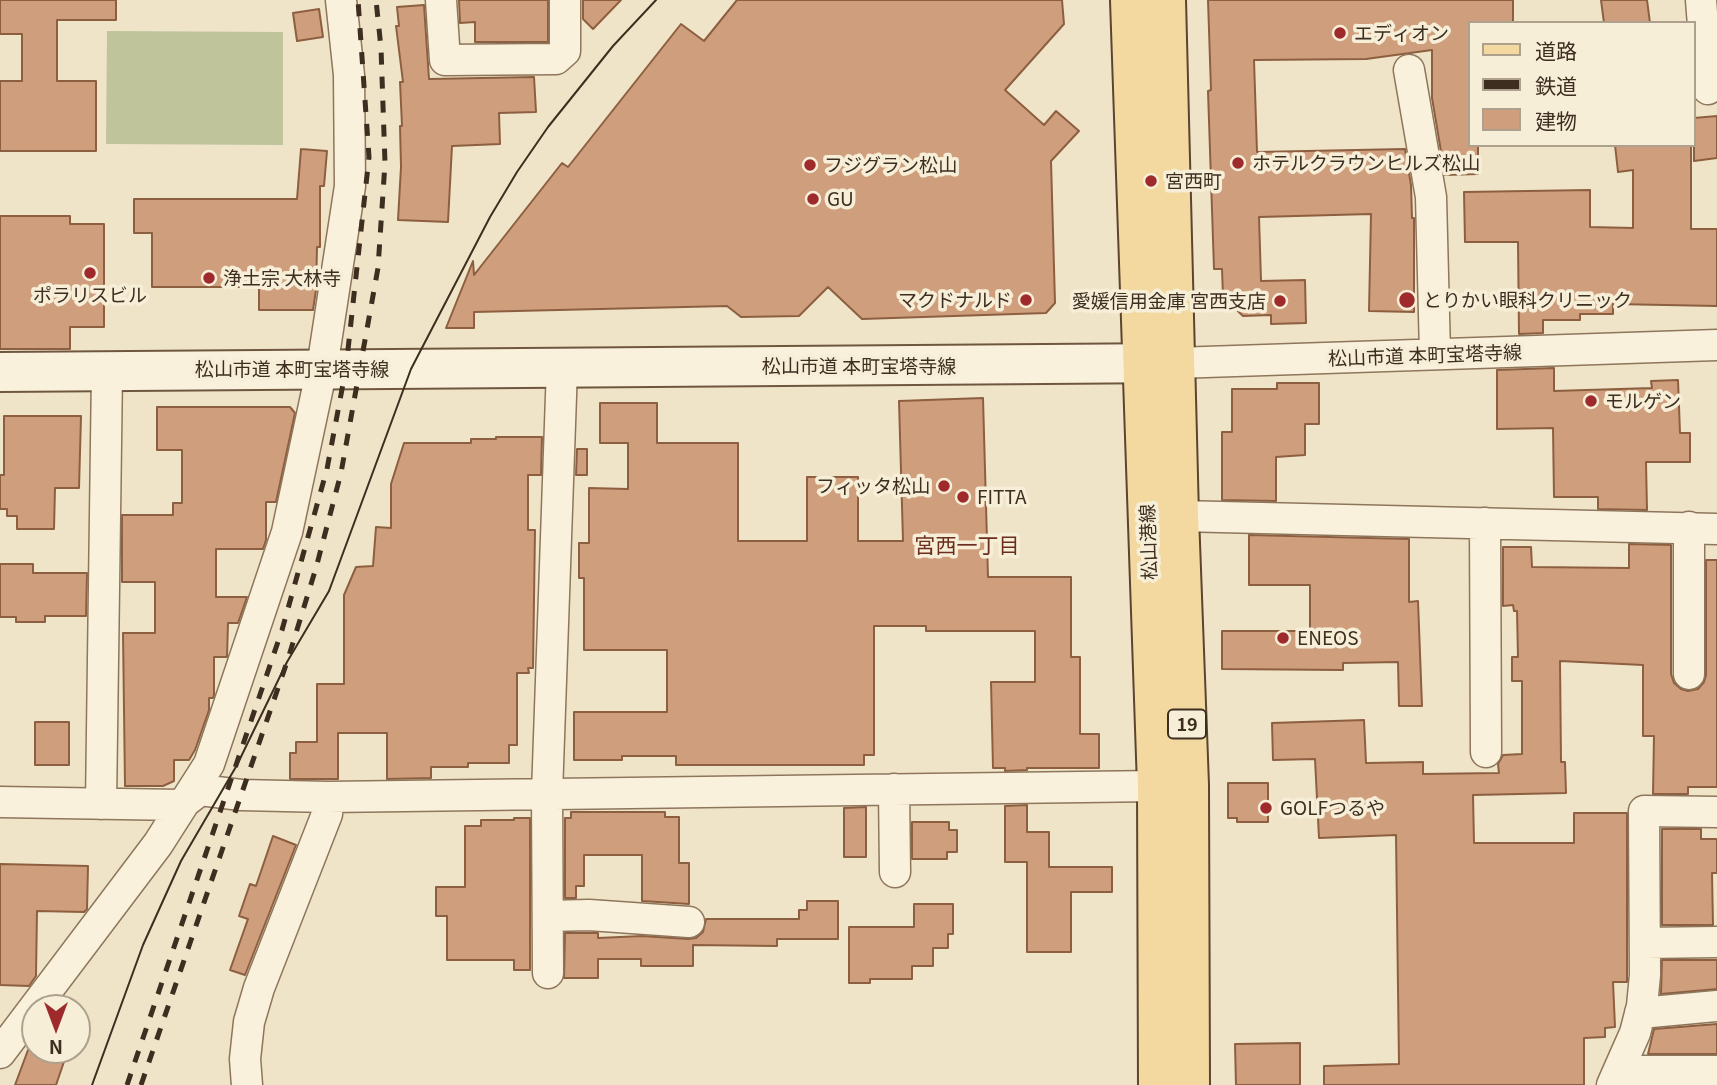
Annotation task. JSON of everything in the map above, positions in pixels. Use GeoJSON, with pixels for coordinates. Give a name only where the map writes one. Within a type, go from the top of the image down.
{"type":"FeatureCollection","features":[{"type":"Feature","properties":{"kind":"main road","name":"松山港線"},"geometry":{"type":"LineString","coordinates":[[1130,0],[1158,363],[1179,516],[1189,785],[1190,1085]]}},
{"type":"Feature","properties":{"kind":"main road","name":"松山港線"},"geometry":{"type":"LineString","coordinates":[[1158,1085],[1158,363],[1166,0]]}},
{"type":"Feature","properties":{"kind":"street"},"geometry":{"type":"LineString","coordinates":[[0,1053],[158,844],[181,804],[209,764],[287,532],[322,368],[350,186],[349,75],[341,0]]}},
{"type":"Feature","properties":{"kind":"street"},"geometry":{"type":"LineString","coordinates":[[441,0],[445,60],[556,59],[565,51],[565,0]]}},
{"type":"Feature","properties":{"kind":"street"},"geometry":{"type":"LineString","coordinates":[[1701,0],[1708,89]]}},
{"type":"Feature","properties":{"kind":"street"},"geometry":{"type":"LineString","coordinates":[[1409,70],[1431,197],[1435,354]]}},
{"type":"Feature","properties":{"kind":"street","name":"松山市道 本町宝塔寺線"},"geometry":{"type":"LineString","coordinates":[[0,372],[1158,363],[1717,345]]}},
{"type":"Feature","properties":{"kind":"street"},"geometry":{"type":"LineString","coordinates":[[548,973],[547,794],[562,368]]}},
{"type":"Feature","properties":{"kind":"street"},"geometry":{"type":"LineString","coordinates":[[100,804],[107,371]]}},
{"type":"Feature","properties":{"kind":"street"},"geometry":{"type":"LineString","coordinates":[[1179,516],[1703,528],[1689,674]]}},
{"type":"Feature","properties":{"kind":"street"},"geometry":{"type":"LineString","coordinates":[[1478,736],[1485,523]]}},
{"type":"Feature","properties":{"kind":"street"},"geometry":{"type":"LineString","coordinates":[[0,802],[181,804],[200,790],[234,795],[328,797],[1157,786]]}},
{"type":"Feature","properties":{"kind":"street"},"geometry":{"type":"LineString","coordinates":[[894,789],[895,872]]}},
{"type":"Feature","properties":{"kind":"street"},"geometry":{"type":"LineString","coordinates":[[247,1085],[245,1059],[249,1022],[327,814],[328,797]]}},
{"type":"Feature","properties":{"kind":"street"},"geometry":{"type":"LineString","coordinates":[[1717,812],[1644,811],[1645,975],[1635,1033],[1616,1078],[1717,1071]]}},
{"type":"Feature","properties":{"kind":"street"},"geometry":{"type":"LineString","coordinates":[[548,916],[589,915],[689,922]]}},
{"type":"Feature","properties":{"kind":"street"},"geometry":{"type":"LineString","coordinates":[[1645,943],[1717,942]]}},
{"type":"Feature","properties":{"kind":"street"},"geometry":{"type":"LineString","coordinates":[[1640,1013],[1717,1006]]}},
{"type":"Feature","properties":{"kind":"green space"},"geometry":{"type":"Polygon","coordinates":[[[107,31],[283,32],[283,145],[106,144],[107,31]]]}},
{"type":"Feature","properties":{"kind":"building"},"geometry":{"type":"Polygon","coordinates":[[[0,0],[116,0],[116,20],[57,20],[57,81],[96,81],[96,151],[0,151],[0,81],[22,81],[22,34],[0,34],[0,0]]]}},
{"type":"Feature","properties":{"kind":"building"},"geometry":{"type":"Polygon","coordinates":[[[459,0],[548,0],[548,42],[475,42],[475,22],[460,23],[459,0]]]}},
{"type":"Feature","properties":{"kind":"building"},"geometry":{"type":"Polygon","coordinates":[[[583,0],[621,0],[593,29],[583,19],[583,0]]]}},
{"type":"Feature","properties":{"kind":"building","name":"フジグラン松山"},"geometry":{"type":"Polygon","coordinates":[[[737,0],[1062,0],[1064,24],[1005,90],[1044,125],[1056,111],[1079,131],[1051,161],[1055,303],[1046,313],[862,319],[828,287],[799,316],[741,317],[727,306],[474,312],[474,328],[446,328],[473,261],[474,275],[562,163],[568,167],[681,24],[704,41],[737,0]]]}},
{"type":"Feature","properties":{"kind":"building"},"geometry":{"type":"Polygon","coordinates":[[[1208,0],[1513,0],[1513,21],[1468,21],[1468,147],[1478,147],[1478,174],[1445,175],[1432,98],[1432,50],[1366,59],[1254,60],[1257,152],[1405,149],[1414,218],[1414,312],[1369,311],[1371,214],[1259,217],[1261,281],[1305,280],[1306,323],[1271,324],[1271,315],[1243,316],[1223,297],[1222,269],[1214,269],[1208,91],[1211,90],[1208,0]]]}},
{"type":"Feature","properties":{"kind":"building"},"geometry":{"type":"Polygon","coordinates":[[[1601,0],[1647,0],[1650,21],[1604,21],[1601,0]]]}},
{"type":"Feature","properties":{"kind":"building"},"geometry":{"type":"Polygon","coordinates":[[[424,5],[429,79],[534,77],[536,112],[499,113],[500,144],[452,146],[448,222],[398,220],[402,126],[400,82],[403,82],[396,26],[399,26],[397,7],[424,5]]]}},
{"type":"Feature","properties":{"kind":"building"},"geometry":{"type":"Polygon","coordinates":[[[319,9],[323,37],[297,41],[293,13],[319,9]]]}},
{"type":"Feature","properties":{"kind":"building"},"geometry":{"type":"Polygon","coordinates":[[[1717,116],[1717,158],[1694,161],[1696,118],[1717,116]]]}},
{"type":"Feature","properties":{"kind":"building"},"geometry":{"type":"Polygon","coordinates":[[[1615,147],[1691,147],[1691,229],[1717,229],[1717,306],[1613,304],[1613,314],[1580,314],[1580,320],[1543,320],[1543,333],[1519,334],[1518,242],[1465,242],[1464,192],[1590,190],[1590,227],[1633,228],[1633,170],[1618,172],[1615,147]]]}},
{"type":"Feature","properties":{"kind":"building"},"geometry":{"type":"Polygon","coordinates":[[[301,149],[327,151],[324,186],[320,186],[320,247],[317,247],[313,310],[259,310],[259,287],[152,287],[152,233],[134,233],[134,199],[297,199],[301,149]]]}},
{"type":"Feature","properties":{"kind":"building"},"geometry":{"type":"Polygon","coordinates":[[[0,216],[70,216],[70,224],[104,224],[104,327],[70,327],[70,349],[0,349],[0,216]]]}},
{"type":"Feature","properties":{"kind":"building"},"geometry":{"type":"Polygon","coordinates":[[[1554,368],[1554,391],[1652,388],[1651,381],[1678,380],[1680,433],[1690,433],[1690,462],[1646,462],[1647,510],[1598,509],[1598,497],[1554,497],[1553,428],[1497,429],[1497,370],[1554,368]]]}},
{"type":"Feature","properties":{"kind":"building"},"geometry":{"type":"Polygon","coordinates":[[[1277,383],[1319,383],[1319,424],[1305,424],[1305,455],[1276,457],[1276,501],[1222,500],[1222,432],[1232,432],[1232,389],[1277,389],[1277,383]]]}},
{"type":"Feature","properties":{"kind":"building"},"geometry":{"type":"Polygon","coordinates":[[[983,398],[988,577],[1071,577],[1071,657],[1080,657],[1080,734],[1099,734],[1099,768],[1027,768],[1005,771],[1005,768],[993,768],[991,682],[1035,682],[1035,631],[926,631],[926,626],[874,626],[874,755],[864,755],[864,765],[676,765],[676,756],[622,756],[622,760],[574,760],[574,712],[667,712],[667,650],[584,650],[584,578],[579,578],[579,543],[589,543],[589,488],[628,489],[628,443],[600,443],[600,403],[657,403],[657,443],[738,443],[738,541],[807,541],[807,477],[858,477],[858,541],[903,541],[899,401],[983,398]]]}},
{"type":"Feature","properties":{"kind":"building"},"geometry":{"type":"Polygon","coordinates":[[[157,407],[290,407],[295,413],[276,502],[266,502],[266,540],[263,549],[216,549],[216,597],[247,597],[238,623],[228,623],[227,657],[214,657],[214,695],[209,698],[209,710],[195,750],[189,760],[174,760],[174,781],[163,786],[125,786],[123,633],[155,633],[155,582],[122,582],[122,515],[173,515],[173,503],[182,503],[182,450],[157,450],[157,407]]]}},
{"type":"Feature","properties":{"kind":"building"},"geometry":{"type":"Polygon","coordinates":[[[4,416],[81,416],[79,488],[55,488],[54,529],[17,529],[17,516],[7,516],[7,509],[0,509],[0,475],[4,475],[4,416]]]}},
{"type":"Feature","properties":{"kind":"building"},"geometry":{"type":"Polygon","coordinates":[[[542,437],[541,475],[528,475],[528,530],[535,530],[533,668],[528,668],[529,673],[517,673],[517,745],[509,745],[509,763],[431,767],[431,778],[387,779],[387,733],[338,733],[338,779],[290,779],[290,753],[296,753],[296,742],[317,742],[317,684],[344,684],[344,595],[356,567],[373,566],[376,527],[391,528],[391,484],[404,443],[471,443],[471,439],[542,437]]]}},
{"type":"Feature","properties":{"kind":"building"},"geometry":{"type":"Polygon","coordinates":[[[577,449],[587,449],[587,475],[576,475],[577,449]]]}},
{"type":"Feature","properties":{"kind":"building"},"geometry":{"type":"Polygon","coordinates":[[[1249,535],[1409,539],[1409,602],[1418,601],[1422,706],[1399,706],[1398,662],[1343,663],[1343,670],[1222,669],[1222,631],[1310,631],[1310,585],[1249,585],[1249,535]]]}},
{"type":"Feature","properties":{"kind":"building"},"geometry":{"type":"Polygon","coordinates":[[[1629,544],[1671,545],[1671,674],[1674,683],[1688,691],[1698,689],[1706,675],[1706,560],[1717,560],[1717,787],[1688,787],[1688,794],[1653,794],[1654,736],[1643,736],[1643,665],[1560,661],[1561,762],[1565,762],[1566,793],[1473,795],[1474,843],[1574,843],[1574,813],[1627,813],[1627,982],[1613,982],[1615,1027],[1605,1028],[1605,1037],[1584,1038],[1584,1085],[1324,1085],[1324,1066],[1399,1064],[1396,835],[1319,838],[1315,759],[1273,760],[1272,723],[1364,720],[1366,763],[1423,762],[1423,774],[1499,773],[1498,764],[1503,755],[1522,754],[1522,681],[1512,681],[1512,657],[1518,657],[1517,611],[1514,611],[1513,605],[1503,606],[1503,547],[1531,547],[1532,567],[1629,568],[1629,544]]]}},
{"type":"Feature","properties":{"kind":"building"},"geometry":{"type":"Polygon","coordinates":[[[0,564],[33,564],[33,573],[87,573],[86,616],[45,616],[45,622],[16,622],[16,617],[0,617],[0,564]]]}},
{"type":"Feature","properties":{"kind":"building"},"geometry":{"type":"Polygon","coordinates":[[[35,722],[69,722],[69,765],[35,765],[35,722]]]}},
{"type":"Feature","properties":{"kind":"building"},"geometry":{"type":"Polygon","coordinates":[[[1228,783],[1268,783],[1268,822],[1237,822],[1237,818],[1228,818],[1228,783]]]}},
{"type":"Feature","properties":{"kind":"building"},"geometry":{"type":"Polygon","coordinates":[[[1027,805],[1027,832],[1049,832],[1049,867],[1112,867],[1112,892],[1071,892],[1071,952],[1027,952],[1027,862],[1005,862],[1005,806],[1027,805]]]}},
{"type":"Feature","properties":{"kind":"building"},"geometry":{"type":"Polygon","coordinates":[[[866,807],[866,857],[844,857],[844,808],[866,807]]]}},
{"type":"Feature","properties":{"kind":"building"},"geometry":{"type":"Polygon","coordinates":[[[571,812],[665,812],[665,817],[679,817],[679,863],[689,863],[689,904],[642,901],[642,855],[584,855],[584,886],[576,886],[576,898],[565,898],[565,818],[571,818],[571,812]]]}},
{"type":"Feature","properties":{"kind":"building"},"geometry":{"type":"Polygon","coordinates":[[[530,818],[530,970],[514,970],[514,960],[447,960],[447,916],[436,916],[436,887],[465,887],[465,826],[481,826],[481,820],[530,818]]]}},
{"type":"Feature","properties":{"kind":"building"},"geometry":{"type":"Polygon","coordinates":[[[912,822],[949,822],[949,830],[957,830],[957,852],[947,852],[947,859],[912,859],[912,822]]]}},
{"type":"Feature","properties":{"kind":"building"},"geometry":{"type":"Polygon","coordinates":[[[1662,829],[1701,829],[1701,839],[1717,839],[1717,873],[1712,873],[1713,925],[1662,925],[1662,829]]]}},
{"type":"Feature","properties":{"kind":"building"},"geometry":{"type":"Polygon","coordinates":[[[273,836],[296,845],[245,975],[230,970],[248,919],[239,916],[250,884],[256,886],[273,836]]]}},
{"type":"Feature","properties":{"kind":"building"},"geometry":{"type":"Polygon","coordinates":[[[0,864],[88,866],[87,909],[84,912],[37,911],[36,976],[29,986],[0,985],[0,864]]]}},
{"type":"Feature","properties":{"kind":"building"},"geometry":{"type":"Polygon","coordinates":[[[807,901],[838,901],[838,939],[777,939],[777,946],[693,945],[693,966],[641,966],[641,959],[598,959],[598,978],[564,978],[565,933],[598,933],[598,938],[696,938],[703,932],[706,919],[799,919],[799,910],[807,910],[807,901]]]}},
{"type":"Feature","properties":{"kind":"building"},"geometry":{"type":"Polygon","coordinates":[[[914,904],[953,904],[953,934],[948,934],[948,948],[933,948],[933,966],[912,966],[912,979],[870,979],[870,983],[849,983],[849,927],[914,927],[914,904]]]}},
{"type":"Feature","properties":{"kind":"building"},"geometry":{"type":"Polygon","coordinates":[[[1662,960],[1717,960],[1717,989],[1661,994],[1662,960]]]}},
{"type":"Feature","properties":{"kind":"building"},"geometry":{"type":"Polygon","coordinates":[[[1717,1024],[1717,1054],[1648,1054],[1654,1029],[1717,1024]]]}},
{"type":"Feature","properties":{"kind":"building"},"geometry":{"type":"Polygon","coordinates":[[[1300,1043],[1300,1085],[1236,1085],[1235,1044],[1300,1043]]]}},
{"type":"Feature","properties":{"kind":"building"},"geometry":{"type":"Polygon","coordinates":[[[23,1064],[63,1064],[56,1085],[15,1085],[23,1064]]]}},
{"type":"Feature","properties":{"kind":"tram line"},"geometry":{"type":"LineString","coordinates":[[92,1085],[143,945],[181,861],[237,765],[287,662],[329,591],[411,369],[490,217],[548,127],[613,46],[656,0]]}},
{"type":"Feature","properties":{"kind":"railway"},"geometry":{"type":"LineString","coordinates":[[127,1085],[282,630],[327,469],[346,368],[369,157],[358,0]]}},
{"type":"Feature","properties":{"kind":"railway"},"geometry":{"type":"LineString","coordinates":[[141,1085],[287,662],[341,473],[378,268],[385,163],[381,48],[376,0]]}},
{"type":"Feature","properties":{"kind":"place","name":"エディオン"},"geometry":{"type":"Point","coordinates":[1340,33]}},
{"type":"Feature","properties":{"kind":"place","name":"ホテルクラウンヒルズ松山"},"geometry":{"type":"Point","coordinates":[1238,163]}},
{"type":"Feature","properties":{"kind":"place","name":"フジグラン松山"},"geometry":{"type":"Point","coordinates":[810,165]}},
{"type":"Feature","properties":{"kind":"place","name":"宮西町"},"geometry":{"type":"Point","coordinates":[1151,181]}},
{"type":"Feature","properties":{"kind":"place","name":"GU"},"geometry":{"type":"Point","coordinates":[813,199]}},
{"type":"Feature","properties":{"kind":"place","name":"ポラリスビル"},"geometry":{"type":"Point","coordinates":[90,273]}},
{"type":"Feature","properties":{"kind":"place","name":"浄土宗 大林寺"},"geometry":{"type":"Point","coordinates":[209,278]}},
{"type":"Feature","properties":{"kind":"place","name":"マクドナルド"},"geometry":{"type":"Point","coordinates":[1026,300]}},
{"type":"Feature","properties":{"kind":"place","name":"とりかい眼科クリニック"},"geometry":{"type":"Point","coordinates":[1407,300]}},
{"type":"Feature","properties":{"kind":"place","name":"愛媛信用金庫 宮西支店"},"geometry":{"type":"Point","coordinates":[1280,301]}},
{"type":"Feature","properties":{"kind":"place","name":"モルゲン"},"geometry":{"type":"Point","coordinates":[1591,401]}},
{"type":"Feature","properties":{"kind":"place","name":"フィッタ松山"},"geometry":{"type":"Point","coordinates":[944,486]}},
{"type":"Feature","properties":{"kind":"place","name":"FITTA"},"geometry":{"type":"Point","coordinates":[963,497]}},
{"type":"Feature","properties":{"kind":"place","name":"ENEOS"},"geometry":{"type":"Point","coordinates":[1283,638]}},
{"type":"Feature","properties":{"kind":"place","name":"GOLFつるや"},"geometry":{"type":"Point","coordinates":[1266,808]}},
{"type":"Feature","properties":{"kind":"district","name":"宮西一丁目"},"geometry":{"type":"Point","coordinates":[967,545]}}]}
